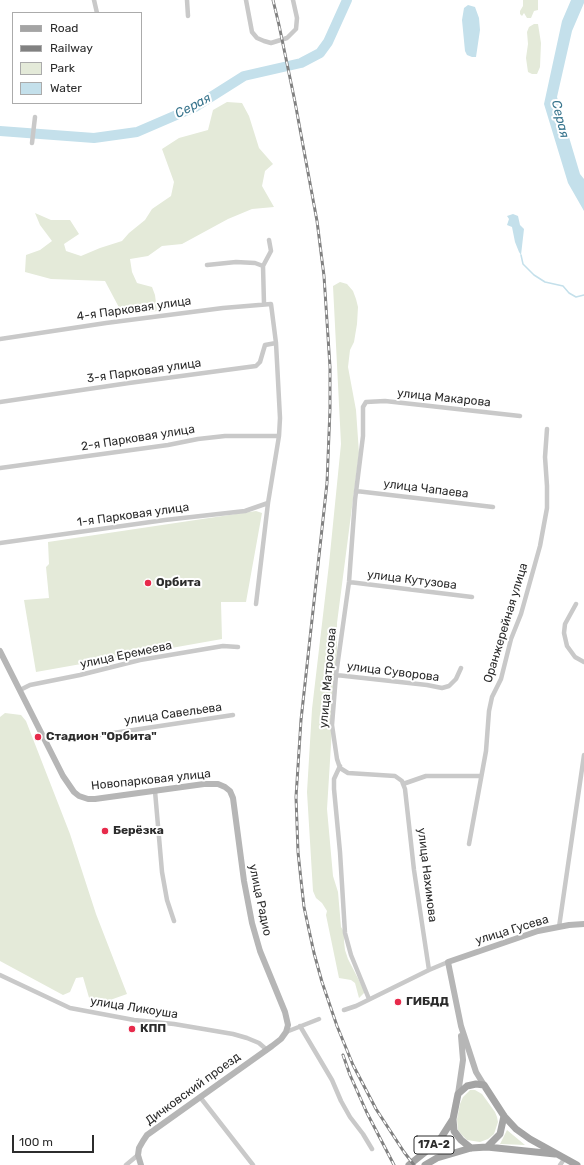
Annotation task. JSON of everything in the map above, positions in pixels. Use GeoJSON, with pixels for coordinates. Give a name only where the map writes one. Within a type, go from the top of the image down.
{"type":"FeatureCollection","features":[{"type":"Feature","properties":{"kind":"main road"},"geometry":{"type":"LineString","coordinates":[[458,1094],[466,1086],[476,1084],[484,1085],[504,1116],[516,1129],[530,1139],[577,1165]]}},
{"type":"Feature","properties":{"kind":"main road","name":"17А-2"},"geometry":{"type":"LineString","coordinates":[[409,1165],[439,1141],[453,1119],[458,1094]]}},
{"type":"Feature","properties":{"kind":"main road"},"geometry":{"type":"LineString","coordinates":[[487,1147],[500,1134],[504,1116]]}},
{"type":"Feature","properties":{"kind":"main road"},"geometry":{"type":"LineString","coordinates":[[453,1119],[454,1131],[461,1140],[471,1148]]}},
{"type":"Feature","properties":{"kind":"main road"},"geometry":{"type":"LineString","coordinates":[[487,1147],[562,1157]]}},
{"type":"Feature","properties":{"kind":"main road","name":"17А-2"},"geometry":{"type":"LineString","coordinates":[[426,1165],[437,1158],[471,1148],[487,1147]]}},
{"type":"Feature","properties":{"kind":"street"},"geometry":{"type":"LineString","coordinates":[[94,0],[97,12]]}},
{"type":"Feature","properties":{"kind":"street"},"geometry":{"type":"LineString","coordinates":[[187,0],[188,16]]}},
{"type":"Feature","properties":{"kind":"street"},"geometry":{"type":"LineString","coordinates":[[246,0],[252,32],[257,38],[271,43],[290,36],[296,29],[297,18],[293,0]]}},
{"type":"Feature","properties":{"kind":"street"},"geometry":{"type":"LineString","coordinates":[[32,143],[35,117]]}},
{"type":"Feature","properties":{"kind":"street"},"geometry":{"type":"LineString","coordinates":[[264,304],[263,266],[270,251],[269,240]]}},
{"type":"Feature","properties":{"kind":"street"},"geometry":{"type":"LineString","coordinates":[[207,265],[236,262],[254,263],[263,266]]}},
{"type":"Feature","properties":{"kind":"street","name":"4-я Парковая улица"},"geometry":{"type":"LineString","coordinates":[[0,339],[106,322],[271,304],[276,343]]}},
{"type":"Feature","properties":{"kind":"street"},"geometry":{"type":"LineString","coordinates":[[256,604],[268,503],[279,436],[280,418],[276,343]]}},
{"type":"Feature","properties":{"kind":"street","name":"3-я Парковая улица"},"geometry":{"type":"LineString","coordinates":[[0,402],[256,366],[260,362],[265,345],[276,343]]}},
{"type":"Feature","properties":{"kind":"street","name":"улица Макарова"},"geometry":{"type":"LineString","coordinates":[[366,402],[385,402],[520,416]]}},
{"type":"Feature","properties":{"kind":"street","name":"улица Матросова"},"geometry":{"type":"LineString","coordinates":[[366,402],[362,407],[363,436],[356,490],[349,582],[336,675],[332,725],[340,766],[334,779],[334,789],[345,933],[351,954],[369,999]]}},
{"type":"Feature","properties":{"kind":"street","name":"Оранжерейная улица"},"geometry":{"type":"LineString","coordinates":[[469,844],[486,751],[489,711],[492,697],[501,679],[511,639],[521,614],[540,546],[547,508],[545,457],[547,429]]}},
{"type":"Feature","properties":{"kind":"street","name":"2-я Парковая улица"},"geometry":{"type":"LineString","coordinates":[[0,468],[168,445],[198,439],[225,436],[279,436]]}},
{"type":"Feature","properties":{"kind":"street","name":"улица Чапаева"},"geometry":{"type":"LineString","coordinates":[[356,490],[493,507]]}},
{"type":"Feature","properties":{"kind":"street","name":"1-я Парковая улица"},"geometry":{"type":"LineString","coordinates":[[0,543],[165,520],[245,511],[268,503]]}},
{"type":"Feature","properties":{"kind":"street","name":"улица Кутузова"},"geometry":{"type":"LineString","coordinates":[[349,582],[472,597]]}},
{"type":"Feature","properties":{"kind":"street"},"geometry":{"type":"LineString","coordinates":[[576,604],[565,624],[564,633],[567,646],[575,657],[584,662]]}},
{"type":"Feature","properties":{"kind":"street","name":"улица Еремеева"},"geometry":{"type":"LineString","coordinates":[[20,690],[30,685],[80,675],[140,660],[223,646],[238,646]]}},
{"type":"Feature","properties":{"kind":"street"},"geometry":{"type":"LineString","coordinates":[[0,651],[44,739]]}},
{"type":"Feature","properties":{"kind":"street","name":"улица Суворова"},"geometry":{"type":"LineString","coordinates":[[336,675],[442,688],[453,683],[461,668]]}},
{"type":"Feature","properties":{"kind":"street","name":"улица Савельева"},"geometry":{"type":"LineString","coordinates":[[44,739],[100,735],[233,715]]}},
{"type":"Feature","properties":{"kind":"street","name":"Новопарковая улица"},"geometry":{"type":"LineString","coordinates":[[44,739],[63,776],[74,792],[79,796],[88,799],[204,784],[218,784],[224,786]]}},
{"type":"Feature","properties":{"kind":"street"},"geometry":{"type":"LineString","coordinates":[[559,927],[584,755]]}},
{"type":"Feature","properties":{"kind":"street"},"geometry":{"type":"LineString","coordinates":[[340,766],[340,768],[348,773],[395,776],[402,781],[403,784],[426,776],[481,776]]}},
{"type":"Feature","properties":{"kind":"street","name":"улица Нахимова"},"geometry":{"type":"LineString","coordinates":[[403,784],[405,789],[414,870],[429,970]]}},
{"type":"Feature","properties":{"kind":"street","name":"улица Радио"},"geometry":{"type":"LineString","coordinates":[[224,786],[230,791],[233,798],[244,881],[252,923],[260,950],[285,1012],[288,1025],[286,1032]]}},
{"type":"Feature","properties":{"kind":"street"},"geometry":{"type":"LineString","coordinates":[[155,791],[162,872],[167,900],[174,921]]}},
{"type":"Feature","properties":{"kind":"street","name":"улица Гусева"},"geometry":{"type":"LineString","coordinates":[[448,962],[538,931],[584,924]]}},
{"type":"Feature","properties":{"kind":"street"},"geometry":{"type":"LineString","coordinates":[[344,1010],[448,962],[461,1026],[474,1065],[484,1085]]}},
{"type":"Feature","properties":{"kind":"street","name":"улица Ликоуша"},"geometry":{"type":"LineString","coordinates":[[0,975],[70,1008],[134,1020],[174,1024],[232,1034],[259,1043],[267,1050]]}},
{"type":"Feature","properties":{"kind":"street"},"geometry":{"type":"LineString","coordinates":[[286,1032],[319,1019]]}},
{"type":"Feature","properties":{"kind":"street"},"geometry":{"type":"LineString","coordinates":[[300,1026],[332,1080],[341,1102],[372,1149]]}},
{"type":"Feature","properties":{"kind":"street"},"geometry":{"type":"LineString","coordinates":[[458,1094],[463,1060],[461,1026]]}},
{"type":"Feature","properties":{"kind":"street","name":"Дичковский проезд"},"geometry":{"type":"LineString","coordinates":[[126,1165],[138,1155],[141,1144],[148,1136],[267,1050],[281,1039],[286,1032]]}},
{"type":"Feature","properties":{"kind":"street"},"geometry":{"type":"LineString","coordinates":[[200,1097],[253,1165]]}},
{"type":"Feature","properties":{"kind":"street"},"geometry":{"type":"LineString","coordinates":[[138,1155],[141,1165]]}},
{"type":"Feature","properties":{"kind":"street"},"geometry":{"type":"LineString","coordinates":[[560,1165],[562,1157]]}},
{"type":"Feature","properties":{"kind":"green space"},"geometry":{"type":"Polygon","coordinates":[[[523,0],[538,0],[538,10],[534,11],[531,18],[527,18],[524,13],[522,16],[520,14],[523,6],[523,0]]]}},
{"type":"Feature","properties":{"kind":"green space"},"geometry":{"type":"Polygon","coordinates":[[[534,24],[538,24],[541,43],[540,67],[537,74],[528,72],[526,58],[528,44],[527,32],[529,27],[534,24]]]}},
{"type":"Feature","properties":{"kind":"green space"},"geometry":{"type":"Polygon","coordinates":[[[227,102],[242,103],[249,116],[259,148],[273,164],[265,171],[262,186],[274,207],[252,209],[228,219],[182,244],[162,246],[148,256],[130,259],[132,272],[137,283],[152,287],[155,295],[157,311],[123,315],[105,281],[51,279],[25,272],[26,255],[40,250],[52,241],[40,225],[35,213],[51,220],[70,220],[79,234],[64,244],[66,251],[81,256],[122,241],[145,220],[152,209],[171,196],[174,182],[162,149],[179,138],[208,130],[213,110],[227,102]]]}},
{"type":"Feature","properties":{"kind":"green space"},"geometry":{"type":"Polygon","coordinates":[[[340,282],[347,284],[353,291],[358,307],[354,342],[350,350],[348,367],[356,410],[359,453],[337,623],[337,648],[327,809],[333,876],[338,892],[341,927],[345,933],[345,950],[365,992],[359,998],[355,983],[351,980],[339,978],[326,915],[327,911],[322,903],[316,898],[313,891],[307,792],[312,709],[341,444],[333,286],[340,282]]]}},
{"type":"Feature","properties":{"kind":"green space","name":"Орбита"},"geometry":{"type":"Polygon","coordinates":[[[256,511],[262,513],[246,602],[221,602],[222,639],[36,672],[24,600],[49,598],[46,567],[49,564],[48,542],[256,511]]]}},
{"type":"Feature","properties":{"kind":"green space"},"geometry":{"type":"Polygon","coordinates":[[[5,713],[21,715],[26,721],[70,834],[96,914],[127,994],[96,1005],[90,1001],[83,977],[76,978],[70,992],[63,995],[0,961],[0,717],[5,713]]]}},
{"type":"Feature","properties":{"kind":"green space"},"geometry":{"type":"Polygon","coordinates":[[[470,1090],[475,1090],[482,1094],[495,1112],[498,1122],[494,1134],[488,1139],[480,1142],[467,1140],[458,1130],[457,1119],[460,1104],[463,1097],[470,1090]]]}},
{"type":"Feature","properties":{"kind":"green space"},"geometry":{"type":"Polygon","coordinates":[[[507,1130],[525,1145],[500,1144],[507,1130]]]}},
{"type":"Feature","properties":{"kind":"water"},"geometry":{"type":"Polygon","coordinates":[[[571,0],[584,0],[584,3],[572,31],[557,97],[580,174],[584,179],[584,211],[568,183],[544,104],[562,21],[571,0]]]}},
{"type":"Feature","properties":{"kind":"water"},"geometry":{"type":"Polygon","coordinates":[[[468,5],[475,7],[479,18],[480,30],[476,57],[467,55],[465,51],[462,20],[464,8],[468,5]]]}},
{"type":"Feature","properties":{"kind":"water"},"geometry":{"type":"Polygon","coordinates":[[[513,214],[518,216],[520,225],[524,229],[521,255],[515,242],[512,227],[507,225],[509,219],[507,216],[513,214]]]}},
{"type":"Feature","properties":{"kind":"waterway","name":"Серая"},"geometry":{"type":"LineString","coordinates":[[0,131],[94,138],[137,132],[195,107],[244,76],[301,63],[320,53],[328,42],[347,0]]}},
{"type":"Feature","properties":{"kind":"waterway"},"geometry":{"type":"LineString","coordinates":[[521,255],[523,264],[534,275],[545,282],[563,286],[569,293],[576,297],[584,295]]}},
{"type":"Feature","properties":{"kind":"railway"},"geometry":{"type":"LineString","coordinates":[[273,0],[295,102],[317,221],[324,276],[330,367],[327,483],[301,720],[296,797],[298,852],[304,907],[322,982],[337,1026],[353,1065],[376,1109],[414,1165]]}},
{"type":"Feature","properties":{"kind":"railway"},"geometry":{"type":"LineString","coordinates":[[343,1055],[367,1113],[394,1165]]}},
{"type":"Feature","properties":{"kind":"place","name":"Орбита"},"geometry":{"type":"Point","coordinates":[148,583]}},
{"type":"Feature","properties":{"kind":"place","name":"Стадион \"Орбита\""},"geometry":{"type":"Point","coordinates":[38,737]}},
{"type":"Feature","properties":{"kind":"place","name":"Берёзка"},"geometry":{"type":"Point","coordinates":[105,831]}},
{"type":"Feature","properties":{"kind":"place","name":"ГИБДД"},"geometry":{"type":"Point","coordinates":[398,1002]}},
{"type":"Feature","properties":{"kind":"place","name":"КПП"},"geometry":{"type":"Point","coordinates":[132,1029]}}]}
